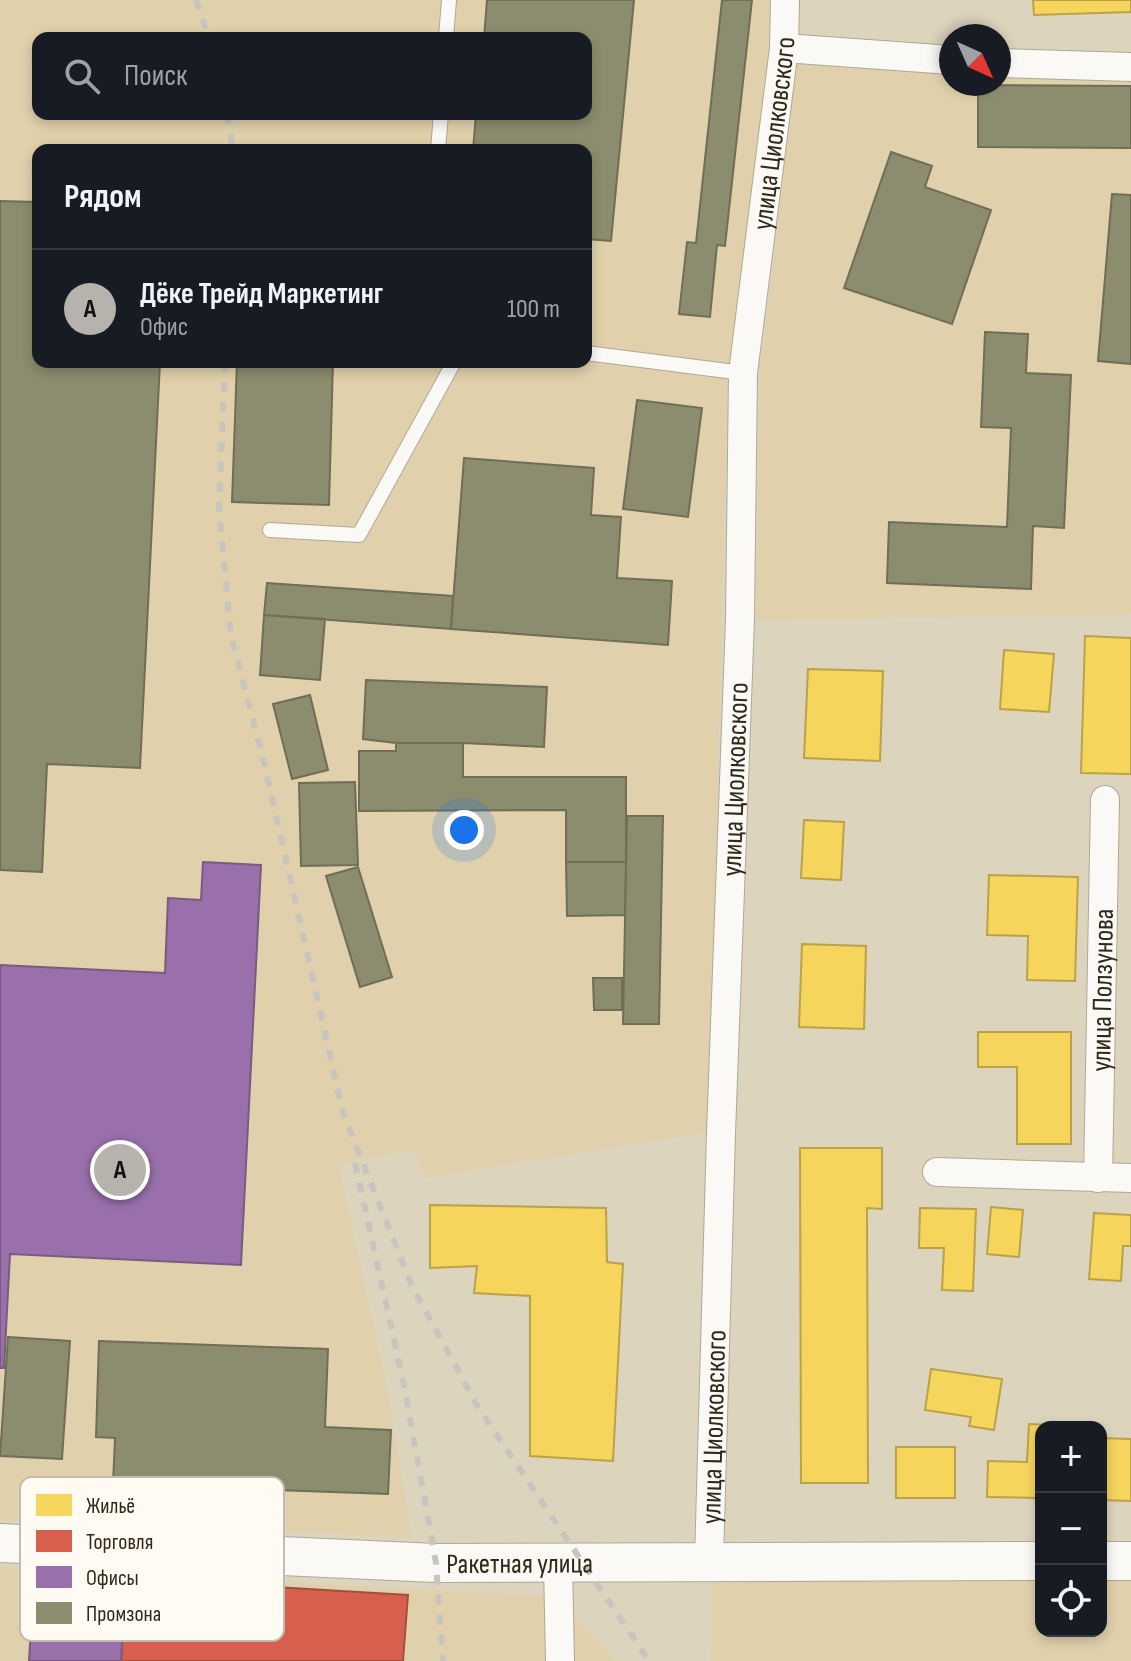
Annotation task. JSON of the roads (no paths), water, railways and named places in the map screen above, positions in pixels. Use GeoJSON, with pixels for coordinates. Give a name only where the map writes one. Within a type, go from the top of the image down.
{"type":"FeatureCollection","features":[{"type":"Feature","properties":{"kind":"street","name":"улица Циолковского"},"geometry":{"type":"LineString","coordinates":[[709,1561],[721,1117],[740,619],[743,373],[784,48],[785,0]]}},
{"type":"Feature","properties":{"kind":"street"},"geometry":{"type":"LineString","coordinates":[[784,48],[939,59]]}},
{"type":"Feature","properties":{"kind":"street"},"geometry":{"type":"LineString","coordinates":[[1011,63],[1131,67]]}},
{"type":"Feature","properties":{"kind":"street","name":"улица Ползунова"},"geometry":{"type":"LineString","coordinates":[[1098,1178],[1105,800]]}},
{"type":"Feature","properties":{"kind":"street"},"geometry":{"type":"LineString","coordinates":[[937,1172],[1131,1178]]}},
{"type":"Feature","properties":{"kind":"street","name":"Ракетная улица"},"geometry":{"type":"LineString","coordinates":[[0,1543],[20,1544]]}},
{"type":"Feature","properties":{"kind":"street","name":"Ракетная улица"},"geometry":{"type":"LineString","coordinates":[[284,1556],[436,1563],[1035,1561]]}},
{"type":"Feature","properties":{"kind":"street"},"geometry":{"type":"LineString","coordinates":[[1107,1561],[1131,1561]]}},
{"type":"Feature","properties":{"kind":"street"},"geometry":{"type":"LineString","coordinates":[[558,1563],[560,1661]]}},
{"type":"Feature","properties":{"kind":"lane"},"geometry":{"type":"LineString","coordinates":[[446,32],[449,0]]}},
{"type":"Feature","properties":{"kind":"lane"},"geometry":{"type":"LineString","coordinates":[[438,144],[440,120]]}},
{"type":"Feature","properties":{"kind":"lane"},"geometry":{"type":"LineString","coordinates":[[592,354],[743,373]]}},
{"type":"Feature","properties":{"kind":"lane"},"geometry":{"type":"LineString","coordinates":[[270,530],[359,535],[451,368]]}},
{"type":"Feature","properties":{"kind":"railway"},"geometry":{"type":"LineString","coordinates":[[196,0],[207,32]]}},
{"type":"Feature","properties":{"kind":"railway"},"geometry":{"type":"LineString","coordinates":[[228,120],[232,144]]}},
{"type":"Feature","properties":{"kind":"railway"},"geometry":{"type":"LineString","coordinates":[[225,368],[219,507],[231,636],[264,762],[343,1113],[412,1286],[478,1407],[649,1661]]}},
{"type":"Feature","properties":{"kind":"railway"},"geometry":{"type":"LineString","coordinates":[[355,1163],[404,1385],[436,1563],[443,1661]]}},
{"type":"Feature","properties":{"kind":"place","name":"Дёке Трейд Маркетинг"},"geometry":{"type":"Point","coordinates":[120,1170]}}]}
